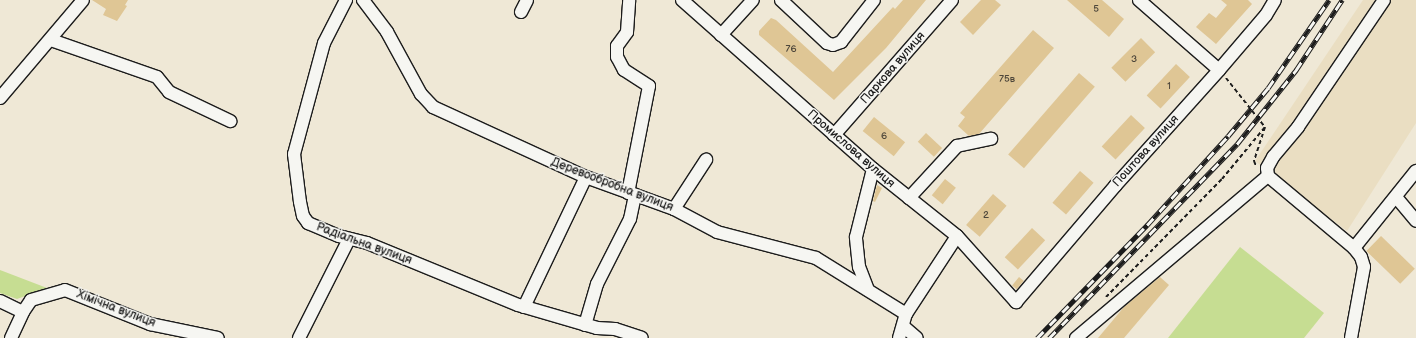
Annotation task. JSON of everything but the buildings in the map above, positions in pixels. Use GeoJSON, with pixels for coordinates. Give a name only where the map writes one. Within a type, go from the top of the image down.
{"type":"FeatureCollection","features":[{"type":"Feature","properties":{"kind":"street"},"geometry":{"type":"LineString","coordinates":[[0,98],[51,40],[83,0]]}},
{"type":"Feature","properties":{"kind":"street","name":"Радіальна вулиця"},"geometry":{"type":"LineString","coordinates":[[346,0],[324,43],[294,154],[304,216],[317,228],[367,244],[524,307],[585,325],[615,329],[642,338]]}},
{"type":"Feature","properties":{"kind":"street","name":"Деревообробна вулиця"},"geometry":{"type":"LineString","coordinates":[[363,0],[387,32],[421,94],[433,107],[586,177],[674,209],[717,232],[816,258],[906,314]]}},
{"type":"Feature","properties":{"kind":"street"},"geometry":{"type":"LineString","coordinates":[[521,12],[527,0]]}},
{"type":"Feature","properties":{"kind":"street"},"geometry":{"type":"LineString","coordinates":[[585,325],[597,284],[630,219],[632,194],[649,86],[624,70],[617,57],[618,46],[627,32],[629,0]]}},
{"type":"Feature","properties":{"kind":"street","name":"Промислова вулиця"},"geometry":{"type":"LineString","coordinates":[[682,0],[873,170],[957,236],[1016,302]]}},
{"type":"Feature","properties":{"kind":"street"},"geometry":{"type":"LineString","coordinates":[[721,35],[753,0]]}},
{"type":"Feature","properties":{"kind":"street"},"geometry":{"type":"LineString","coordinates":[[785,1],[827,43],[833,45],[841,42],[874,0]]}},
{"type":"Feature","properties":{"kind":"street","name":"Паркова вулиця"},"geometry":{"type":"LineString","coordinates":[[834,135],[952,0]]}},
{"type":"Feature","properties":{"kind":"street"},"geometry":{"type":"LineString","coordinates":[[1139,0],[1219,70]]}},
{"type":"Feature","properties":{"kind":"street","name":"Поштова вулиця"},"geometry":{"type":"LineString","coordinates":[[1016,302],[1115,186],[1219,70],[1266,15],[1275,0]]}},
{"type":"Feature","properties":{"kind":"street"},"geometry":{"type":"LineString","coordinates":[[1076,338],[1266,177],[1267,168],[1273,157],[1298,127],[1384,0]]}},
{"type":"Feature","properties":{"kind":"street"},"geometry":{"type":"LineString","coordinates":[[51,40],[157,77],[169,92],[230,121]]}},
{"type":"Feature","properties":{"kind":"street"},"geometry":{"type":"LineString","coordinates":[[909,198],[957,146],[991,139]]}},
{"type":"Feature","properties":{"kind":"street"},"geometry":{"type":"LineString","coordinates":[[674,209],[706,160]]}},
{"type":"Feature","properties":{"kind":"street"},"geometry":{"type":"LineString","coordinates":[[868,290],[859,267],[856,237],[873,170]]}},
{"type":"Feature","properties":{"kind":"street"},"geometry":{"type":"LineString","coordinates":[[1354,248],[1416,171]]}},
{"type":"Feature","properties":{"kind":"street"},"geometry":{"type":"LineString","coordinates":[[524,307],[586,177]]}},
{"type":"Feature","properties":{"kind":"street"},"geometry":{"type":"LineString","coordinates":[[1266,177],[1354,248],[1364,267],[1351,338]]}},
{"type":"Feature","properties":{"kind":"street"},"geometry":{"type":"LineString","coordinates":[[1396,197],[1416,221]]}},
{"type":"Feature","properties":{"kind":"street"},"geometry":{"type":"LineString","coordinates":[[917,338],[901,332],[906,314],[957,236]]}},
{"type":"Feature","properties":{"kind":"street"},"geometry":{"type":"LineString","coordinates":[[299,338],[349,239]]}},
{"type":"Feature","properties":{"kind":"street","name":"Хімічна вулиця"},"geometry":{"type":"LineString","coordinates":[[11,338],[23,312],[31,300],[65,290],[150,324],[196,336],[218,338]]}},
{"type":"Feature","properties":{"kind":"street"},"geometry":{"type":"LineString","coordinates":[[0,301],[23,312]]}},
{"type":"Feature","properties":{"kind":"path"},"geometry":{"type":"LineString","coordinates":[[1219,70],[1265,127]]}},
{"type":"Feature","properties":{"kind":"path"},"geometry":{"type":"LineString","coordinates":[[1265,127],[1254,162],[1266,177]]}},
{"type":"Feature","properties":{"kind":"path"},"geometry":{"type":"LineString","coordinates":[[1104,300],[1222,179],[1265,127]]}},
{"type":"Feature","properties":{"kind":"shaded area"},"geometry":{"type":"Polygon","coordinates":[[[1363,0],[1416,0],[1416,123],[1347,231],[1255,161],[1363,0]]]}},
{"type":"Feature","properties":{"kind":"green space"},"geometry":{"type":"Polygon","coordinates":[[[1240,247],[1324,313],[1304,338],[1168,338],[1240,247]]]}},
{"type":"Feature","properties":{"kind":"green space"},"geometry":{"type":"Polygon","coordinates":[[[0,270],[47,288],[17,299],[0,293],[0,270]]]}},
{"type":"Feature","properties":{"kind":"railway"},"geometry":{"type":"LineString","coordinates":[[1037,338],[1147,225],[1228,136],[1268,88],[1329,0]]}},
{"type":"Feature","properties":{"kind":"railway"},"geometry":{"type":"LineString","coordinates":[[1049,338],[1237,144],[1296,70],[1342,0]]}}]}
